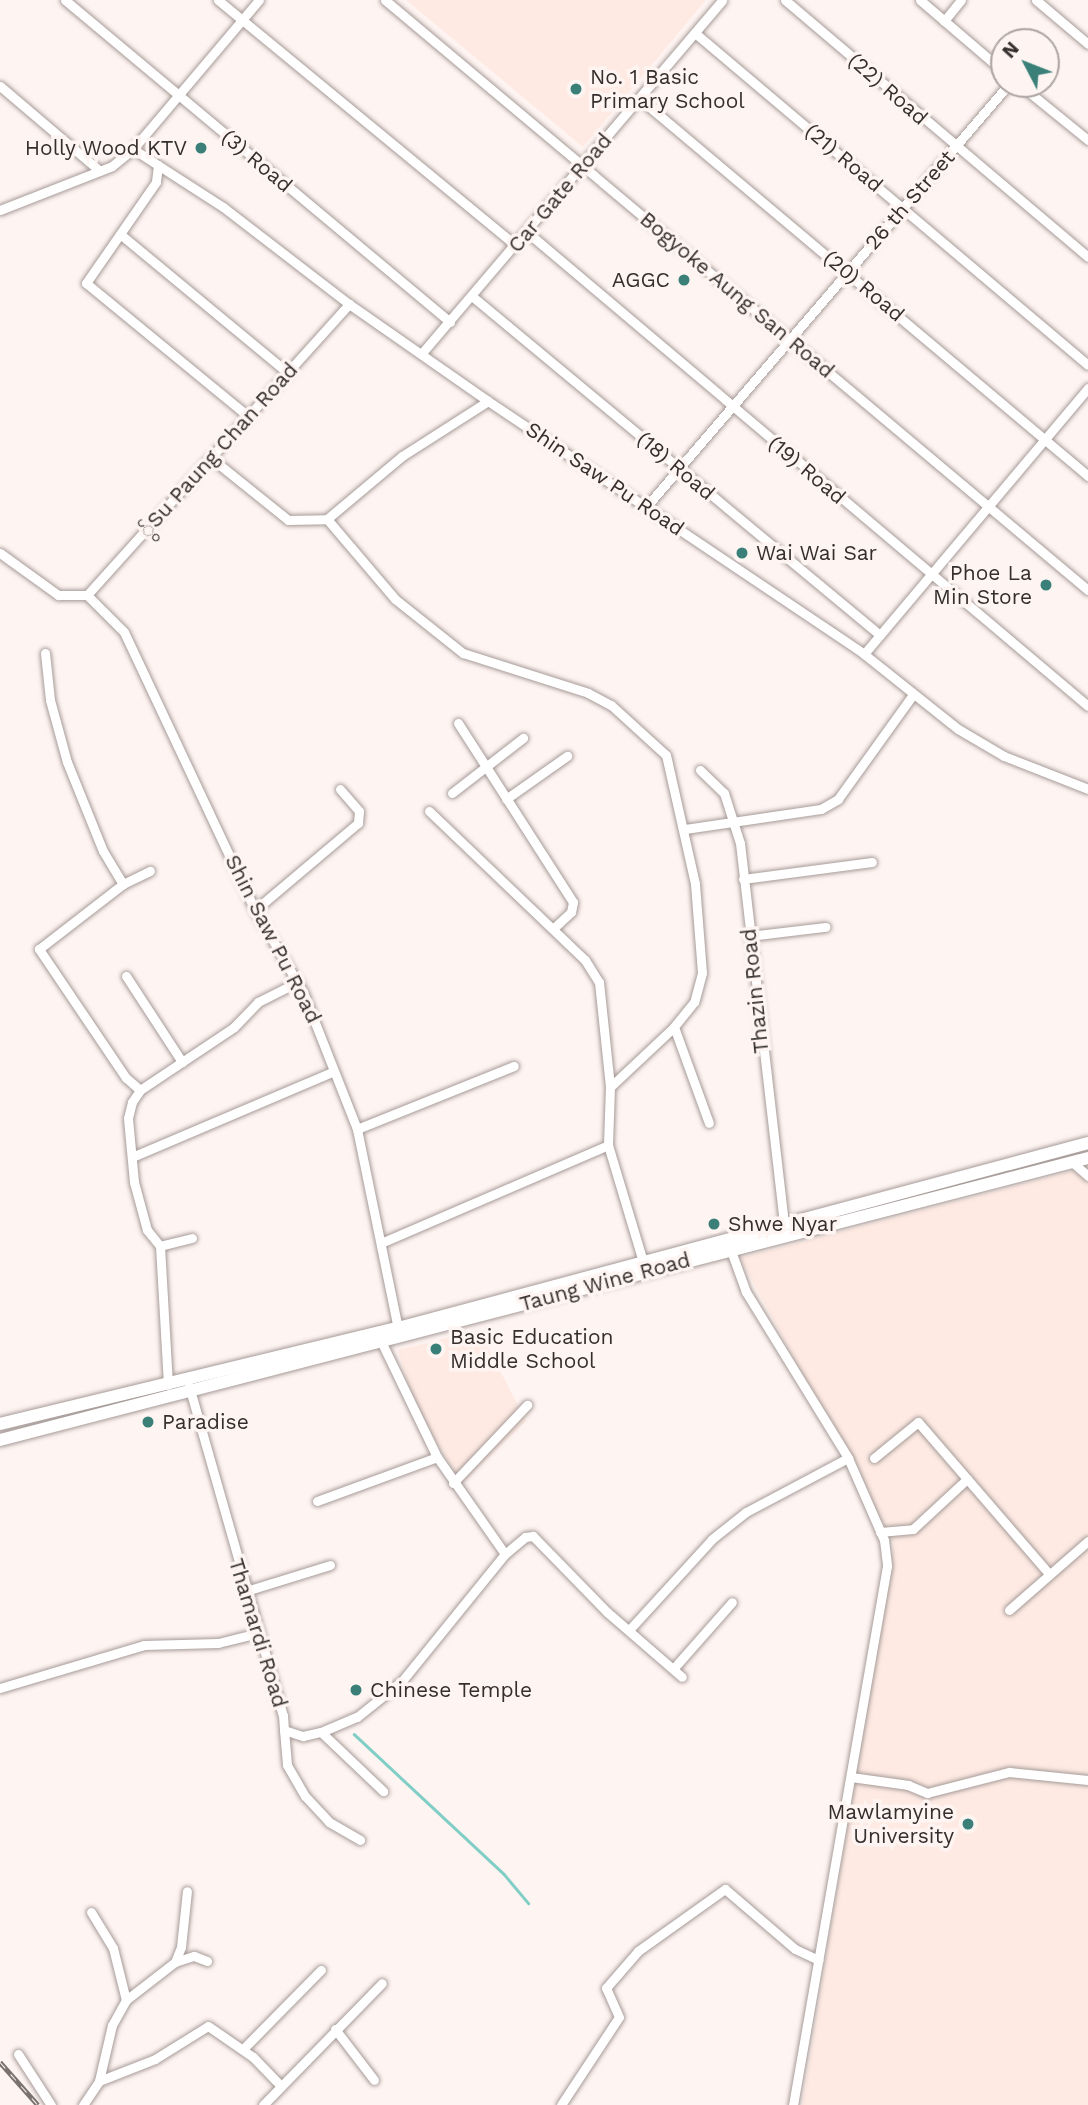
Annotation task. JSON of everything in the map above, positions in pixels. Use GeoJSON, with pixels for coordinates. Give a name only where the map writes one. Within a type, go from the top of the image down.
{"type":"FeatureCollection","features":[{"type":"Feature","properties":{"kind":"main road","name":"Taung Wine Road"},"geometry":{"type":"LineString","coordinates":[[0,1424],[168,1385],[190,1386],[381,1341],[646,1273],[784,1223],[1088,1143]]}},
{"type":"Feature","properties":{"kind":"main road","name":"Taung Wine Road"},"geometry":{"type":"LineString","coordinates":[[0,1440],[644,1259],[728,1244],[1088,1158]]}},
{"type":"Feature","properties":{"kind":"street","name":"(3) Road"},"geometry":{"type":"LineString","coordinates":[[65,0],[450,321]]}},
{"type":"Feature","properties":{"kind":"street"},"geometry":{"type":"LineString","coordinates":[[218,0],[516,246]]}},
{"type":"Feature","properties":{"kind":"street"},"geometry":{"type":"LineString","coordinates":[[0,210],[100,171],[133,149],[259,0]]}},
{"type":"Feature","properties":{"kind":"street","name":"Car Gate Road"},"geometry":{"type":"LineString","coordinates":[[422,353],[516,246],[722,0]]}},
{"type":"Feature","properties":{"kind":"street","name":"(22) Road"},"geometry":{"type":"LineString","coordinates":[[785,0],[955,147],[1088,257]]}},
{"type":"Feature","properties":{"kind":"street"},"geometry":{"type":"LineString","coordinates":[[920,0],[990,60]]}},
{"type":"Feature","properties":{"kind":"street"},"geometry":{"type":"LineString","coordinates":[[944,20],[961,0]]}},
{"type":"Feature","properties":{"kind":"street"},"geometry":{"type":"LineString","coordinates":[[1036,0],[1088,44]]}},
{"type":"Feature","properties":{"kind":"street","name":"Bogyoke Aung San Road"},"geometry":{"type":"LineString","coordinates":[[389,1],[1088,590]]}},
{"type":"Feature","properties":{"kind":"street","name":"(21) Road"},"geometry":{"type":"LineString","coordinates":[[695,33],[1088,365]]}},
{"type":"Feature","properties":{"kind":"street"},"geometry":{"type":"LineString","coordinates":[[0,86],[100,171]]}},
{"type":"Feature","properties":{"kind":"street","name":"26 th Street"},"geometry":{"type":"LineString","coordinates":[[646,507],[997,98]]}},
{"type":"Feature","properties":{"kind":"street"},"geometry":{"type":"LineString","coordinates":[[1038,98],[1086,134]]}},
{"type":"Feature","properties":{"kind":"street","name":"(20) Road"},"geometry":{"type":"LineString","coordinates":[[640,99],[1088,475]]}},
{"type":"Feature","properties":{"kind":"street","name":"Shin Saw Pu Road"},"geometry":{"type":"LineString","coordinates":[[133,149],[223,207],[349,304],[488,401],[864,654],[912,696],[1004,756],[1088,789]]}},
{"type":"Feature","properties":{"kind":"street"},"geometry":{"type":"LineString","coordinates":[[158,165],[156,182],[86,283],[249,417]]}},
{"type":"Feature","properties":{"kind":"street","name":"(19) Road"},"geometry":{"type":"LineString","coordinates":[[527,232],[930,576],[1088,706]]}},
{"type":"Feature","properties":{"kind":"street"},"geometry":{"type":"LineString","coordinates":[[120,234],[288,373]]}},
{"type":"Feature","properties":{"kind":"street","name":"(18) Road"},"geometry":{"type":"LineString","coordinates":[[473,296],[880,635]]}},
{"type":"Feature","properties":{"kind":"street","name":"်ွSu Paung Chan Road"},"geometry":{"type":"LineString","coordinates":[[87,595],[349,304]]}},
{"type":"Feature","properties":{"kind":"street"},"geometry":{"type":"LineString","coordinates":[[864,654],[1088,388]]}},
{"type":"Feature","properties":{"kind":"street"},"geometry":{"type":"LineString","coordinates":[[211,458],[288,520],[299,523],[327,519],[402,456],[488,401]]}},
{"type":"Feature","properties":{"kind":"street"},"geometry":{"type":"LineString","coordinates":[[327,519],[395,599],[463,653],[588,693],[611,705],[660,748],[675,781],[685,830],[702,973],[694,1002],[674,1027],[610,1087]]}},
{"type":"Feature","properties":{"kind":"street"},"geometry":{"type":"LineString","coordinates":[[0,553],[58,596],[87,595]]}},
{"type":"Feature","properties":{"kind":"street","name":"Shin Saw Pu Road"},"geometry":{"type":"LineString","coordinates":[[87,595],[131,644],[255,910],[298,982],[357,1129],[383,1242],[398,1328]]}},
{"type":"Feature","properties":{"kind":"street"},"geometry":{"type":"LineString","coordinates":[[45,653],[50,700],[66,762],[103,851],[123,884]]}},
{"type":"Feature","properties":{"kind":"street"},"geometry":{"type":"LineString","coordinates":[[685,830],[821,809],[838,799],[912,696]]}},
{"type":"Feature","properties":{"kind":"street"},"geometry":{"type":"LineString","coordinates":[[458,723],[485,769],[573,902],[571,912],[553,929]]}},
{"type":"Feature","properties":{"kind":"street"},"geometry":{"type":"LineString","coordinates":[[452,793],[523,738]]}},
{"type":"Feature","properties":{"kind":"street"},"geometry":{"type":"LineString","coordinates":[[506,799],[567,756]]}},
{"type":"Feature","properties":{"kind":"street","name":"Thazin Road"},"geometry":{"type":"LineString","coordinates":[[700,770],[724,793],[734,822],[784,1223]]}},
{"type":"Feature","properties":{"kind":"street"},"geometry":{"type":"LineString","coordinates":[[255,910],[358,823],[359,811],[340,789]]}},
{"type":"Feature","properties":{"kind":"street"},"geometry":{"type":"LineString","coordinates":[[429,811],[553,929],[599,982],[610,1087],[608,1145],[646,1273]]}},
{"type":"Feature","properties":{"kind":"street"},"geometry":{"type":"LineString","coordinates":[[743,879],[872,862]]}},
{"type":"Feature","properties":{"kind":"street"},"geometry":{"type":"LineString","coordinates":[[140,1090],[126,1078],[39,949],[123,884],[150,871]]}},
{"type":"Feature","properties":{"kind":"street"},"geometry":{"type":"LineString","coordinates":[[749,936],[825,927]]}},
{"type":"Feature","properties":{"kind":"street"},"geometry":{"type":"LineString","coordinates":[[126,976],[182,1062]]}},
{"type":"Feature","properties":{"kind":"street"},"geometry":{"type":"LineString","coordinates":[[168,1385],[160,1246],[138,1207],[128,1118],[140,1090],[234,1027],[258,1002],[298,982]]}},
{"type":"Feature","properties":{"kind":"street"},"geometry":{"type":"LineString","coordinates":[[674,1027],[709,1123]]}},
{"type":"Feature","properties":{"kind":"street"},"geometry":{"type":"LineString","coordinates":[[357,1129],[514,1066]]}},
{"type":"Feature","properties":{"kind":"street"},"geometry":{"type":"LineString","coordinates":[[132,1157],[332,1072]]}},
{"type":"Feature","properties":{"kind":"street"},"geometry":{"type":"LineString","coordinates":[[383,1242],[608,1145]]}},
{"type":"Feature","properties":{"kind":"street"},"geometry":{"type":"LineString","coordinates":[[1059,1151],[1088,1176]]}},
{"type":"Feature","properties":{"kind":"street"},"geometry":{"type":"LineString","coordinates":[[160,1246],[192,1238]]}},
{"type":"Feature","properties":{"kind":"street"},"geometry":{"type":"LineString","coordinates":[[728,1244],[746,1292],[848,1458],[880,1532],[887,1566],[793,2105]]}},
{"type":"Feature","properties":{"kind":"street"},"geometry":{"type":"LineString","coordinates":[[381,1341],[437,1457],[505,1554],[525,1536],[533,1536],[629,1630],[682,1677]]}},
{"type":"Feature","properties":{"kind":"street","name":"Thamardi Road"},"geometry":{"type":"LineString","coordinates":[[190,1386],[283,1714],[284,1730],[303,1736],[321,1732],[357,1717],[402,1681],[425,1648],[487,1582],[505,1554]]}},
{"type":"Feature","properties":{"kind":"street"},"geometry":{"type":"LineString","coordinates":[[453,1483],[527,1405]]}},
{"type":"Feature","properties":{"kind":"street"},"geometry":{"type":"LineString","coordinates":[[874,1458],[918,1422],[1049,1574]]}},
{"type":"Feature","properties":{"kind":"street"},"geometry":{"type":"LineString","coordinates":[[317,1502],[437,1457]]}},
{"type":"Feature","properties":{"kind":"street"},"geometry":{"type":"LineString","coordinates":[[629,1630],[712,1539],[746,1512],[848,1458]]}},
{"type":"Feature","properties":{"kind":"street"},"geometry":{"type":"LineString","coordinates":[[880,1532],[913,1528],[967,1479]]}},
{"type":"Feature","properties":{"kind":"street"},"geometry":{"type":"LineString","coordinates":[[1009,1610],[1088,1541]]}},
{"type":"Feature","properties":{"kind":"street"},"geometry":{"type":"LineString","coordinates":[[246,1591],[330,1565]]}},
{"type":"Feature","properties":{"kind":"street"},"geometry":{"type":"LineString","coordinates":[[673,1669],[732,1602]]}},
{"type":"Feature","properties":{"kind":"street"},"geometry":{"type":"LineString","coordinates":[[0,1688],[144,1645],[218,1643],[258,1633]]}},
{"type":"Feature","properties":{"kind":"street"},"geometry":{"type":"LineString","coordinates":[[284,1730],[287,1765],[304,1796],[329,1822],[360,1840]]}},
{"type":"Feature","properties":{"kind":"street"},"geometry":{"type":"LineString","coordinates":[[321,1732],[383,1791]]}},
{"type":"Feature","properties":{"kind":"street"},"geometry":{"type":"LineString","coordinates":[[851,1777],[908,1786],[927,1794],[1009,1772],[1088,1780]]}},
{"type":"Feature","properties":{"kind":"street"},"geometry":{"type":"LineString","coordinates":[[561,2105],[620,2017],[606,1988],[638,1951],[725,1889],[795,1949],[819,1960]]}},
{"type":"Feature","properties":{"kind":"street"},"geometry":{"type":"LineString","coordinates":[[175,1962],[181,1947],[187,1891]]}},
{"type":"Feature","properties":{"kind":"street"},"geometry":{"type":"LineString","coordinates":[[91,1912],[113,1948],[126,2000]]}},
{"type":"Feature","properties":{"kind":"street"},"geometry":{"type":"LineString","coordinates":[[83,2105],[99,2081],[112,2025],[126,2000],[175,1962],[194,1956],[208,1961]]}},
{"type":"Feature","properties":{"kind":"street"},"geometry":{"type":"LineString","coordinates":[[243,2049],[321,1970]]}},
{"type":"Feature","properties":{"kind":"street"},"geometry":{"type":"LineString","coordinates":[[263,2105],[279,2084],[382,1983]]}},
{"type":"Feature","properties":{"kind":"street"},"geometry":{"type":"LineString","coordinates":[[99,2081],[155,2059],[208,2026],[243,2049],[279,2084]]}},
{"type":"Feature","properties":{"kind":"street"},"geometry":{"type":"LineString","coordinates":[[335,2029],[374,2080]]}},
{"type":"Feature","properties":{"kind":"street"},"geometry":{"type":"LineString","coordinates":[[18,2054],[51,2105]]}},
{"type":"Feature","properties":{"kind":"shaded area"},"geometry":{"type":"Polygon","coordinates":[[[406,0],[706,0],[583,147],[406,0]]]}},
{"type":"Feature","properties":{"kind":"shaded area","name":"Mawlamyine University"},"geometry":{"type":"Polygon","coordinates":[[[1088,1167],[1088,2105],[802,2105],[894,1543],[740,1258],[1088,1167]]]}},
{"type":"Feature","properties":{"kind":"shaded area"},"geometry":{"type":"Polygon","coordinates":[[[479,1330],[526,1421],[462,1484],[413,1403],[398,1350],[479,1330]]]}},
{"type":"Feature","properties":{"kind":"waterway"},"geometry":{"type":"LineString","coordinates":[[354,1734],[504,1874],[528,1903]]}},
{"type":"Feature","properties":{"kind":"railway"},"geometry":{"type":"LineString","coordinates":[[0,2062],[38,2105]]}},
{"type":"Feature","properties":{"kind":"place","name":"No. 1 Basic Primary School"},"geometry":{"type":"Point","coordinates":[576,89]}},
{"type":"Feature","properties":{"kind":"place","name":"Holly Wood KTV"},"geometry":{"type":"Point","coordinates":[201,148]}},
{"type":"Feature","properties":{"kind":"place","name":"AGGC"},"geometry":{"type":"Point","coordinates":[684,280]}},
{"type":"Feature","properties":{"kind":"place","name":"Wai Wai Sar"},"geometry":{"type":"Point","coordinates":[742,553]}},
{"type":"Feature","properties":{"kind":"place","name":"Phoe La Min Store"},"geometry":{"type":"Point","coordinates":[1046,585]}},
{"type":"Feature","properties":{"kind":"place","name":"Shwe Nyar"},"geometry":{"type":"Point","coordinates":[714,1224]}},
{"type":"Feature","properties":{"kind":"place","name":"Basic Education Middle School"},"geometry":{"type":"Point","coordinates":[436,1349]}},
{"type":"Feature","properties":{"kind":"place","name":"Paradise"},"geometry":{"type":"Point","coordinates":[148,1422]}},
{"type":"Feature","properties":{"kind":"place","name":"Chinese Temple"},"geometry":{"type":"Point","coordinates":[356,1690]}},
{"type":"Feature","properties":{"kind":"place","name":"Mawlamyine University"},"geometry":{"type":"Point","coordinates":[968,1824]}}]}
